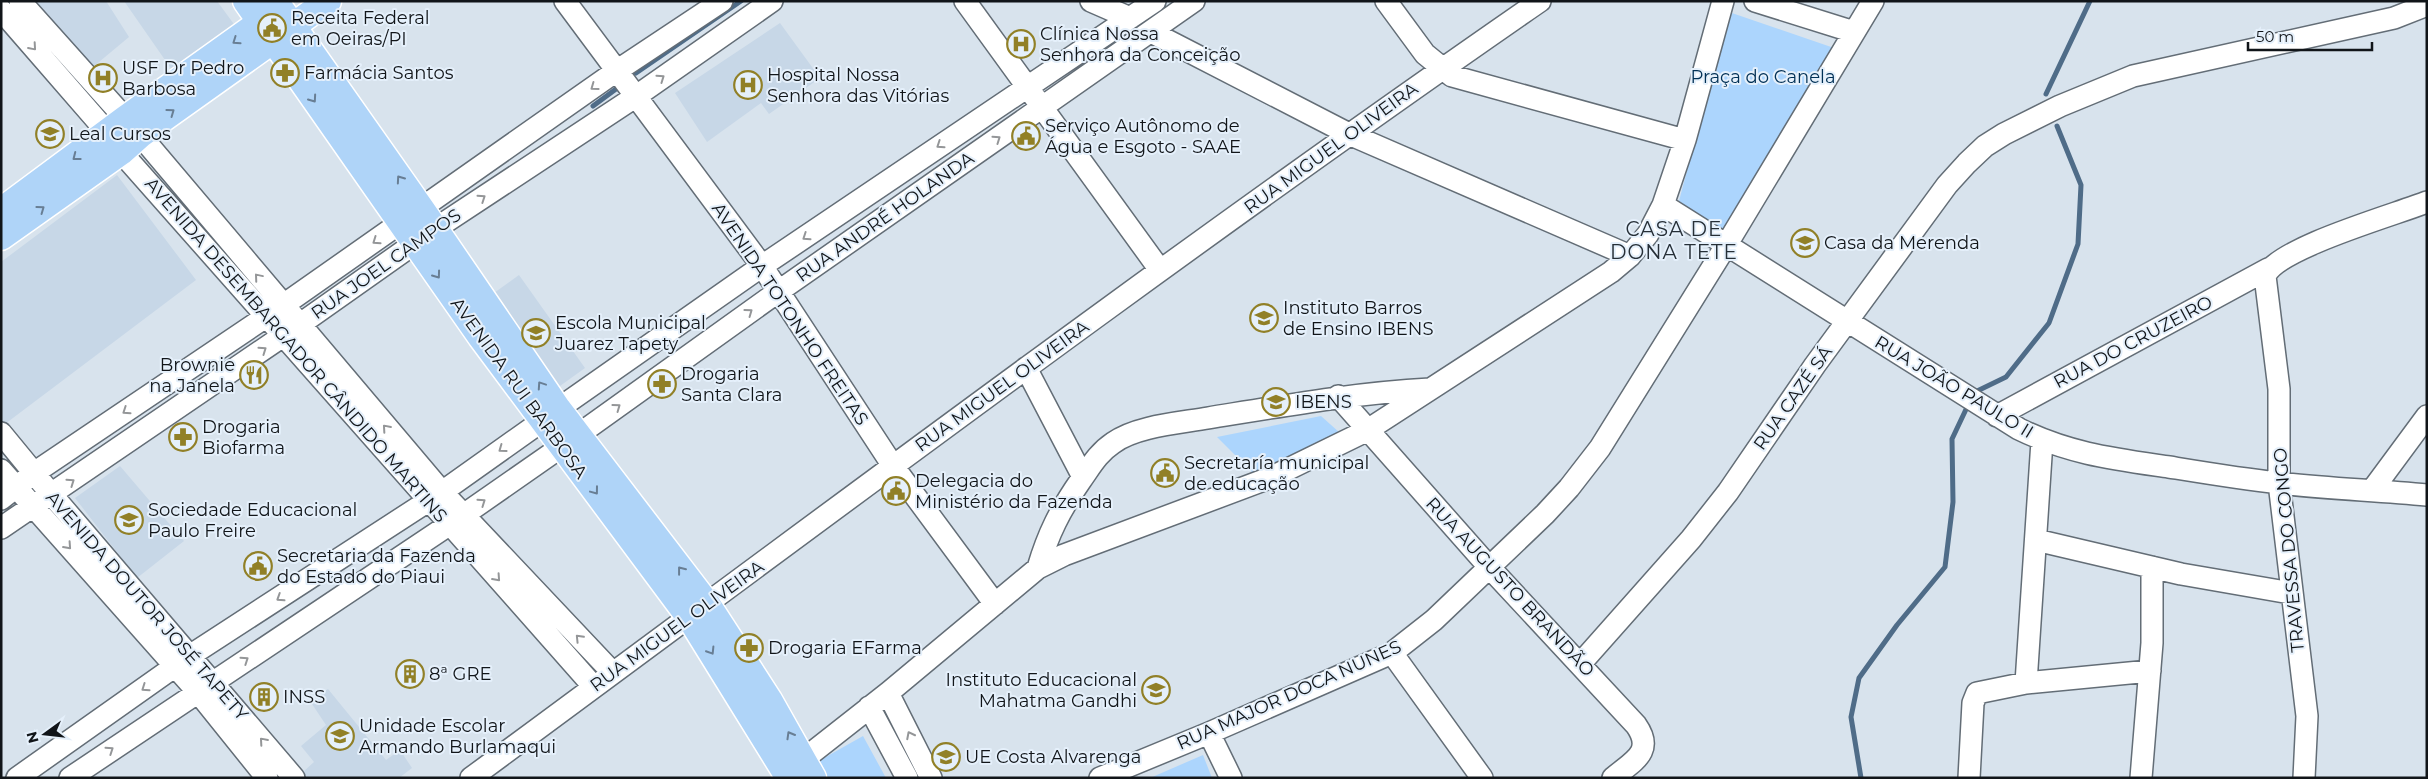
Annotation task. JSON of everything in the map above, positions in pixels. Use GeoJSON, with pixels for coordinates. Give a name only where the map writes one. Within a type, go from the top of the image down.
{"type":"FeatureCollection","features":[{"type":"Feature","properties":{"kind":"main road","name":"AVENIDA RUI BARBOSA"},"geometry":{"type":"LineString","coordinates":[[246,1],[278,17],[418,227],[550,415],[699,611],[765,693],[794,773]]}},
{"type":"Feature","properties":{"kind":"main road"},"geometry":{"type":"LineString","coordinates":[[1,237],[123,134],[278,17],[328,1]]}},
{"type":"Feature","properties":{"kind":"main road"},"geometry":{"type":"LineString","coordinates":[[1,211],[123,134]]}},
{"type":"Feature","properties":{"kind":"street","name":"AVENIDA DESEMBARGADOR CÂNDIDO MARTINS"},"geometry":{"type":"LineString","coordinates":[[20,1],[123,134],[456,520],[594,687]]}},
{"type":"Feature","properties":{"kind":"street","name":"AVENIDA TOTONHO FREITAS"},"geometry":{"type":"LineString","coordinates":[[565,1],[762,266],[893,466],[995,604]]}},
{"type":"Feature","properties":{"kind":"street","name":"RUA JOEL CAMPOS"},"geometry":{"type":"LineString","coordinates":[[1,528],[291,331],[418,227],[616,72],[722,1]]}},
{"type":"Feature","properties":{"kind":"street","name":"RUA JOEL CAMPOS"},"geometry":{"type":"LineString","coordinates":[[9,493],[34,473],[275,311],[635,97],[772,1]]}},
{"type":"Feature","properties":{"kind":"street"},"geometry":{"type":"LineString","coordinates":[[965,1],[1044,107],[1160,270]]}},
{"type":"Feature","properties":{"kind":"street"},"geometry":{"type":"LineString","coordinates":[[1091,1],[1130,18]]}},
{"type":"Feature","properties":{"kind":"street","name":"RUA ANDRÉ HOLANDA"},"geometry":{"type":"LineString","coordinates":[[17,778],[183,661],[435,496],[762,266],[1155,1]]}},
{"type":"Feature","properties":{"kind":"street","name":"RUA ANDRÉ HOLANDA"},"geometry":{"type":"LineString","coordinates":[[70,778],[456,520],[779,291],[1194,1]]}},
{"type":"Feature","properties":{"kind":"street"},"geometry":{"type":"LineString","coordinates":[[1386,1],[1411,37],[1442,69],[1452,76],[1685,140]]}},
{"type":"Feature","properties":{"kind":"street","name":"RUA MIGUEL OLIVEIRA"},"geometry":{"type":"LineString","coordinates":[[471,778],[1160,270],[1349,134],[1540,1]]}},
{"type":"Feature","properties":{"kind":"street"},"geometry":{"type":"LineString","coordinates":[[1755,1],[1854,32]]}},
{"type":"Feature","properties":{"kind":"street","name":"RUA MAJOR DOCA NUNES"},"geometry":{"type":"LineString","coordinates":[[1100,778],[1209,733],[1392,653],[1434,620],[1490,568],[1569,488],[1600,448],[1727,244],[1873,1]]}},
{"type":"Feature","properties":{"kind":"street","name":"RUA CAZÉ SÁ"},"geometry":{"type":"LineString","coordinates":[[1581,663],[1691,539],[1728,492],[1815,365],[1947,185],[1966,162],[1984,146],[2068,102],[2133,76],[2394,18],[2427,5]]}},
{"type":"Feature","properties":{"kind":"street"},"geometry":{"type":"LineString","coordinates":[[794,773],[869,707],[1038,568],[1071,552],[1272,477],[1366,431],[1434,389],[1611,272],[1630,256],[1648,234],[1663,205],[1685,140],[1716,7]]}},
{"type":"Feature","properties":{"kind":"street","name":"AVENIDA DESEMBARGADOR CÂNDIDO MARTINS"},"geometry":{"type":"LineString","coordinates":[[1,10],[123,134]]}},
{"type":"Feature","properties":{"kind":"street"},"geometry":{"type":"LineString","coordinates":[[1151,32],[1349,134],[1630,256]]}},
{"type":"Feature","properties":{"kind":"street","name":"RUA DO CRUZEIRO"},"geometry":{"type":"LineString","coordinates":[[1992,413],[2268,269],[2300,250],[2427,202]]}},
{"type":"Feature","properties":{"kind":"street","name":"RUA JOÃO PAULO II"},"geometry":{"type":"LineString","coordinates":[[1663,205],[1992,413],[2042,441],[2072,451],[2102,457],[2280,483],[2373,489],[2427,495]]}},
{"type":"Feature","properties":{"kind":"street","name":"TRAVESSA DO CONGO"},"geometry":{"type":"LineString","coordinates":[[2268,269],[2265,276],[2266,292],[2279,388],[2280,483],[2291,592],[2307,716],[2304,778]]}},
{"type":"Feature","properties":{"kind":"street"},"geometry":{"type":"LineString","coordinates":[[1026,368],[1083,477]]}},
{"type":"Feature","properties":{"kind":"street"},"geometry":{"type":"LineString","coordinates":[[1038,568],[1048,536],[1060,511],[1098,454],[1115,441],[1137,432],[1338,396],[1434,389]]}},
{"type":"Feature","properties":{"kind":"street","name":"RUA AUGUSTO BRANDÃO"},"geometry":{"type":"LineString","coordinates":[[1338,396],[1366,431],[1490,568],[1581,663],[1636,725],[1645,740],[1644,747],[1640,754],[1613,778]]}},
{"type":"Feature","properties":{"kind":"street"},"geometry":{"type":"LineString","coordinates":[[2373,489],[2427,416]]}},
{"type":"Feature","properties":{"kind":"street","name":"AVENIDA DOUTOR JOSÉ TAPETY"},"geometry":{"type":"LineString","coordinates":[[1,433],[183,661]]}},
{"type":"Feature","properties":{"kind":"street"},"geometry":{"type":"LineString","coordinates":[[2026,683],[2042,441]]}},
{"type":"Feature","properties":{"kind":"street","name":"AVENIDA DOUTOR JOSÉ TAPETY"},"geometry":{"type":"LineString","coordinates":[[1,470],[9,493],[33,507],[294,778]]}},
{"type":"Feature","properties":{"kind":"street","name":"AVENIDA DESEMBARGADOR CÂNDIDO MARTINS"},"geometry":{"type":"LineString","coordinates":[[456,520],[613,673]]}},
{"type":"Feature","properties":{"kind":"street"},"geometry":{"type":"LineString","coordinates":[[2036,540],[2181,574],[2291,592]]}},
{"type":"Feature","properties":{"kind":"street"},"geometry":{"type":"LineString","coordinates":[[2141,778],[2150,671],[2152,567]]}},
{"type":"Feature","properties":{"kind":"street"},"geometry":{"type":"LineString","coordinates":[[1392,653],[1482,778]]}},
{"type":"Feature","properties":{"kind":"street"},"geometry":{"type":"LineString","coordinates":[[1969,778],[1974,698],[1977,694],[1987,690],[2026,683],[2150,671]]}},
{"type":"Feature","properties":{"kind":"street","name":"AVENIDA DOUTOR JOSÉ TAPETY"},"geometry":{"type":"LineString","coordinates":[[205,686],[267,778]]}},
{"type":"Feature","properties":{"kind":"street"},"geometry":{"type":"LineString","coordinates":[[888,693],[931,778]]}},
{"type":"Feature","properties":{"kind":"street"},"geometry":{"type":"LineString","coordinates":[[869,707],[907,778]]}},
{"type":"Feature","properties":{"kind":"street"},"geometry":{"type":"LineString","coordinates":[[1209,733],[1231,778]]}},
{"type":"Feature","properties":{"kind":"shaded area"},"geometry":{"type":"Polygon","coordinates":[[[25,1],[106,1],[129,37],[87,72],[25,1]]]}},
{"type":"Feature","properties":{"kind":"shaded area"},"geometry":{"type":"Polygon","coordinates":[[[124,1],[217,1],[236,27],[172,70],[124,1]]]}},
{"type":"Feature","properties":{"kind":"shaded area","name":"Hospital Nossa Senhora das Vitórias"},"geometry":{"type":"Polygon","coordinates":[[[780,23],[820,78],[769,114],[761,103],[707,142],[675,93],[780,23]]]}},
{"type":"Feature","properties":{"kind":"shaded area"},"geometry":{"type":"Polygon","coordinates":[[[117,175],[196,280],[1,427],[1,262],[117,175]]]}},
{"type":"Feature","properties":{"kind":"shaded area","name":"Escola Municipal Juarez Tapety"},"geometry":{"type":"Polygon","coordinates":[[[519,275],[585,368],[553,391],[487,298],[519,275]]]}},
{"type":"Feature","properties":{"kind":"shaded area","name":"Sociedade Educacional Paulo Freire"},"geometry":{"type":"Polygon","coordinates":[[[120,466],[184,541],[137,578],[75,498],[120,466]]]}},
{"type":"Feature","properties":{"kind":"shaded area","name":"Unidade Escolar Armando Burlamaqui"},"geometry":{"type":"Polygon","coordinates":[[[328,689],[386,760],[400,750],[412,768],[399,778],[307,778],[303,772],[314,762],[301,746],[326,725],[310,701],[328,689]]]}},
{"type":"Feature","properties":{"kind":"green space","name":"Praça do Canela"},"geometry":{"type":"Polygon","coordinates":[[[1729,12],[1837,49],[1726,236],[1679,201],[1729,12]]]}},
{"type":"Feature","properties":{"kind":"green space"},"geometry":{"type":"Polygon","coordinates":[[[1321,416],[1349,441],[1258,478],[1217,437],[1321,416]]]}},
{"type":"Feature","properties":{"kind":"green space"},"geometry":{"type":"Polygon","coordinates":[[[863,736],[886,778],[814,778],[808,767],[863,736]]]}},
{"type":"Feature","properties":{"kind":"green space"},"geometry":{"type":"Polygon","coordinates":[[[1203,755],[1212,778],[1150,778],[1203,755]]]}},
{"type":"Feature","properties":{"kind":"waterway"},"geometry":{"type":"LineString","coordinates":[[636,73],[741,1]]}},
{"type":"Feature","properties":{"kind":"waterway"},"geometry":{"type":"LineString","coordinates":[[2046,94],[2090,1]]}},
{"type":"Feature","properties":{"kind":"waterway"},"geometry":{"type":"LineString","coordinates":[[593,106],[616,89]]}},
{"type":"Feature","properties":{"kind":"waterway"},"geometry":{"type":"LineString","coordinates":[[1973,393],[2006,377],[2049,323],[2078,244],[2081,185],[2057,126]]}},
{"type":"Feature","properties":{"kind":"waterway"},"geometry":{"type":"LineString","coordinates":[[1861,778],[1851,717],[1859,678],[1897,625],[1945,567],[1953,502],[1952,439],[1969,403]]}},
{"type":"Feature","properties":{"kind":"place","name":"Receita Federal em Oeiras/PI"},"geometry":{"type":"Point","coordinates":[272,28]}},
{"type":"Feature","properties":{"kind":"place","name":"Clínica Nossa Senhora da Conceição"},"geometry":{"type":"Point","coordinates":[1021,44]}},
{"type":"Feature","properties":{"kind":"place","name":"Farmácia Santos"},"geometry":{"type":"Point","coordinates":[285,73]}},
{"type":"Feature","properties":{"kind":"place","name":"USF Dr Pedro Barbosa"},"geometry":{"type":"Point","coordinates":[103,78]}},
{"type":"Feature","properties":{"kind":"place","name":"Hospital Nossa Senhora das Vitórias"},"geometry":{"type":"Point","coordinates":[748,85]}},
{"type":"Feature","properties":{"kind":"place","name":"Leal Cursos"},"geometry":{"type":"Point","coordinates":[50,134]}},
{"type":"Feature","properties":{"kind":"place","name":"Serviço Autônomo de Água e Esgoto - SAAE"},"geometry":{"type":"Point","coordinates":[1026,136]}},
{"type":"Feature","properties":{"kind":"place","name":"Casa da Merenda"},"geometry":{"type":"Point","coordinates":[1805,243]}},
{"type":"Feature","properties":{"kind":"place","name":"Instituto Barros de Ensino IBENS"},"geometry":{"type":"Point","coordinates":[1264,318]}},
{"type":"Feature","properties":{"kind":"place","name":"Escola Municipal Juarez Tapety"},"geometry":{"type":"Point","coordinates":[536,333]}},
{"type":"Feature","properties":{"kind":"place","name":"Brownie na Janela"},"geometry":{"type":"Point","coordinates":[254,375]}},
{"type":"Feature","properties":{"kind":"place","name":"Drogaria Santa Clara"},"geometry":{"type":"Point","coordinates":[662,384]}},
{"type":"Feature","properties":{"kind":"place","name":"IBENS"},"geometry":{"type":"Point","coordinates":[1276,402]}},
{"type":"Feature","properties":{"kind":"place","name":"Drogaria Biofarma"},"geometry":{"type":"Point","coordinates":[183,437]}},
{"type":"Feature","properties":{"kind":"place","name":"Secretaría municipal de educação"},"geometry":{"type":"Point","coordinates":[1165,473]}},
{"type":"Feature","properties":{"kind":"place","name":"Delegacia do Ministério da Fazenda"},"geometry":{"type":"Point","coordinates":[896,491]}},
{"type":"Feature","properties":{"kind":"place","name":"Sociedade Educacional Paulo Freire"},"geometry":{"type":"Point","coordinates":[129,520]}},
{"type":"Feature","properties":{"kind":"place","name":"Secretaria da Fazenda do Estado do Piaui"},"geometry":{"type":"Point","coordinates":[258,566]}},
{"type":"Feature","properties":{"kind":"place","name":"Drogaria EFarma"},"geometry":{"type":"Point","coordinates":[749,648]}},
{"type":"Feature","properties":{"kind":"place","name":"8ª GRE"},"geometry":{"type":"Point","coordinates":[410,674]}},
{"type":"Feature","properties":{"kind":"place","name":"Instituto Educacional Mahatma Gandhi"},"geometry":{"type":"Point","coordinates":[1156,690]}},
{"type":"Feature","properties":{"kind":"place","name":"INSS"},"geometry":{"type":"Point","coordinates":[264,697]}},
{"type":"Feature","properties":{"kind":"place","name":"Unidade Escolar Armando Burlamaqui"},"geometry":{"type":"Point","coordinates":[340,736]}},
{"type":"Feature","properties":{"kind":"place","name":"UE Costa Alvarenga"},"geometry":{"type":"Point","coordinates":[946,757]}},
{"type":"Feature","properties":{"kind":"district","name":"CASA DE DONA TETE"},"geometry":{"type":"Point","coordinates":[1674,240]}}]}
